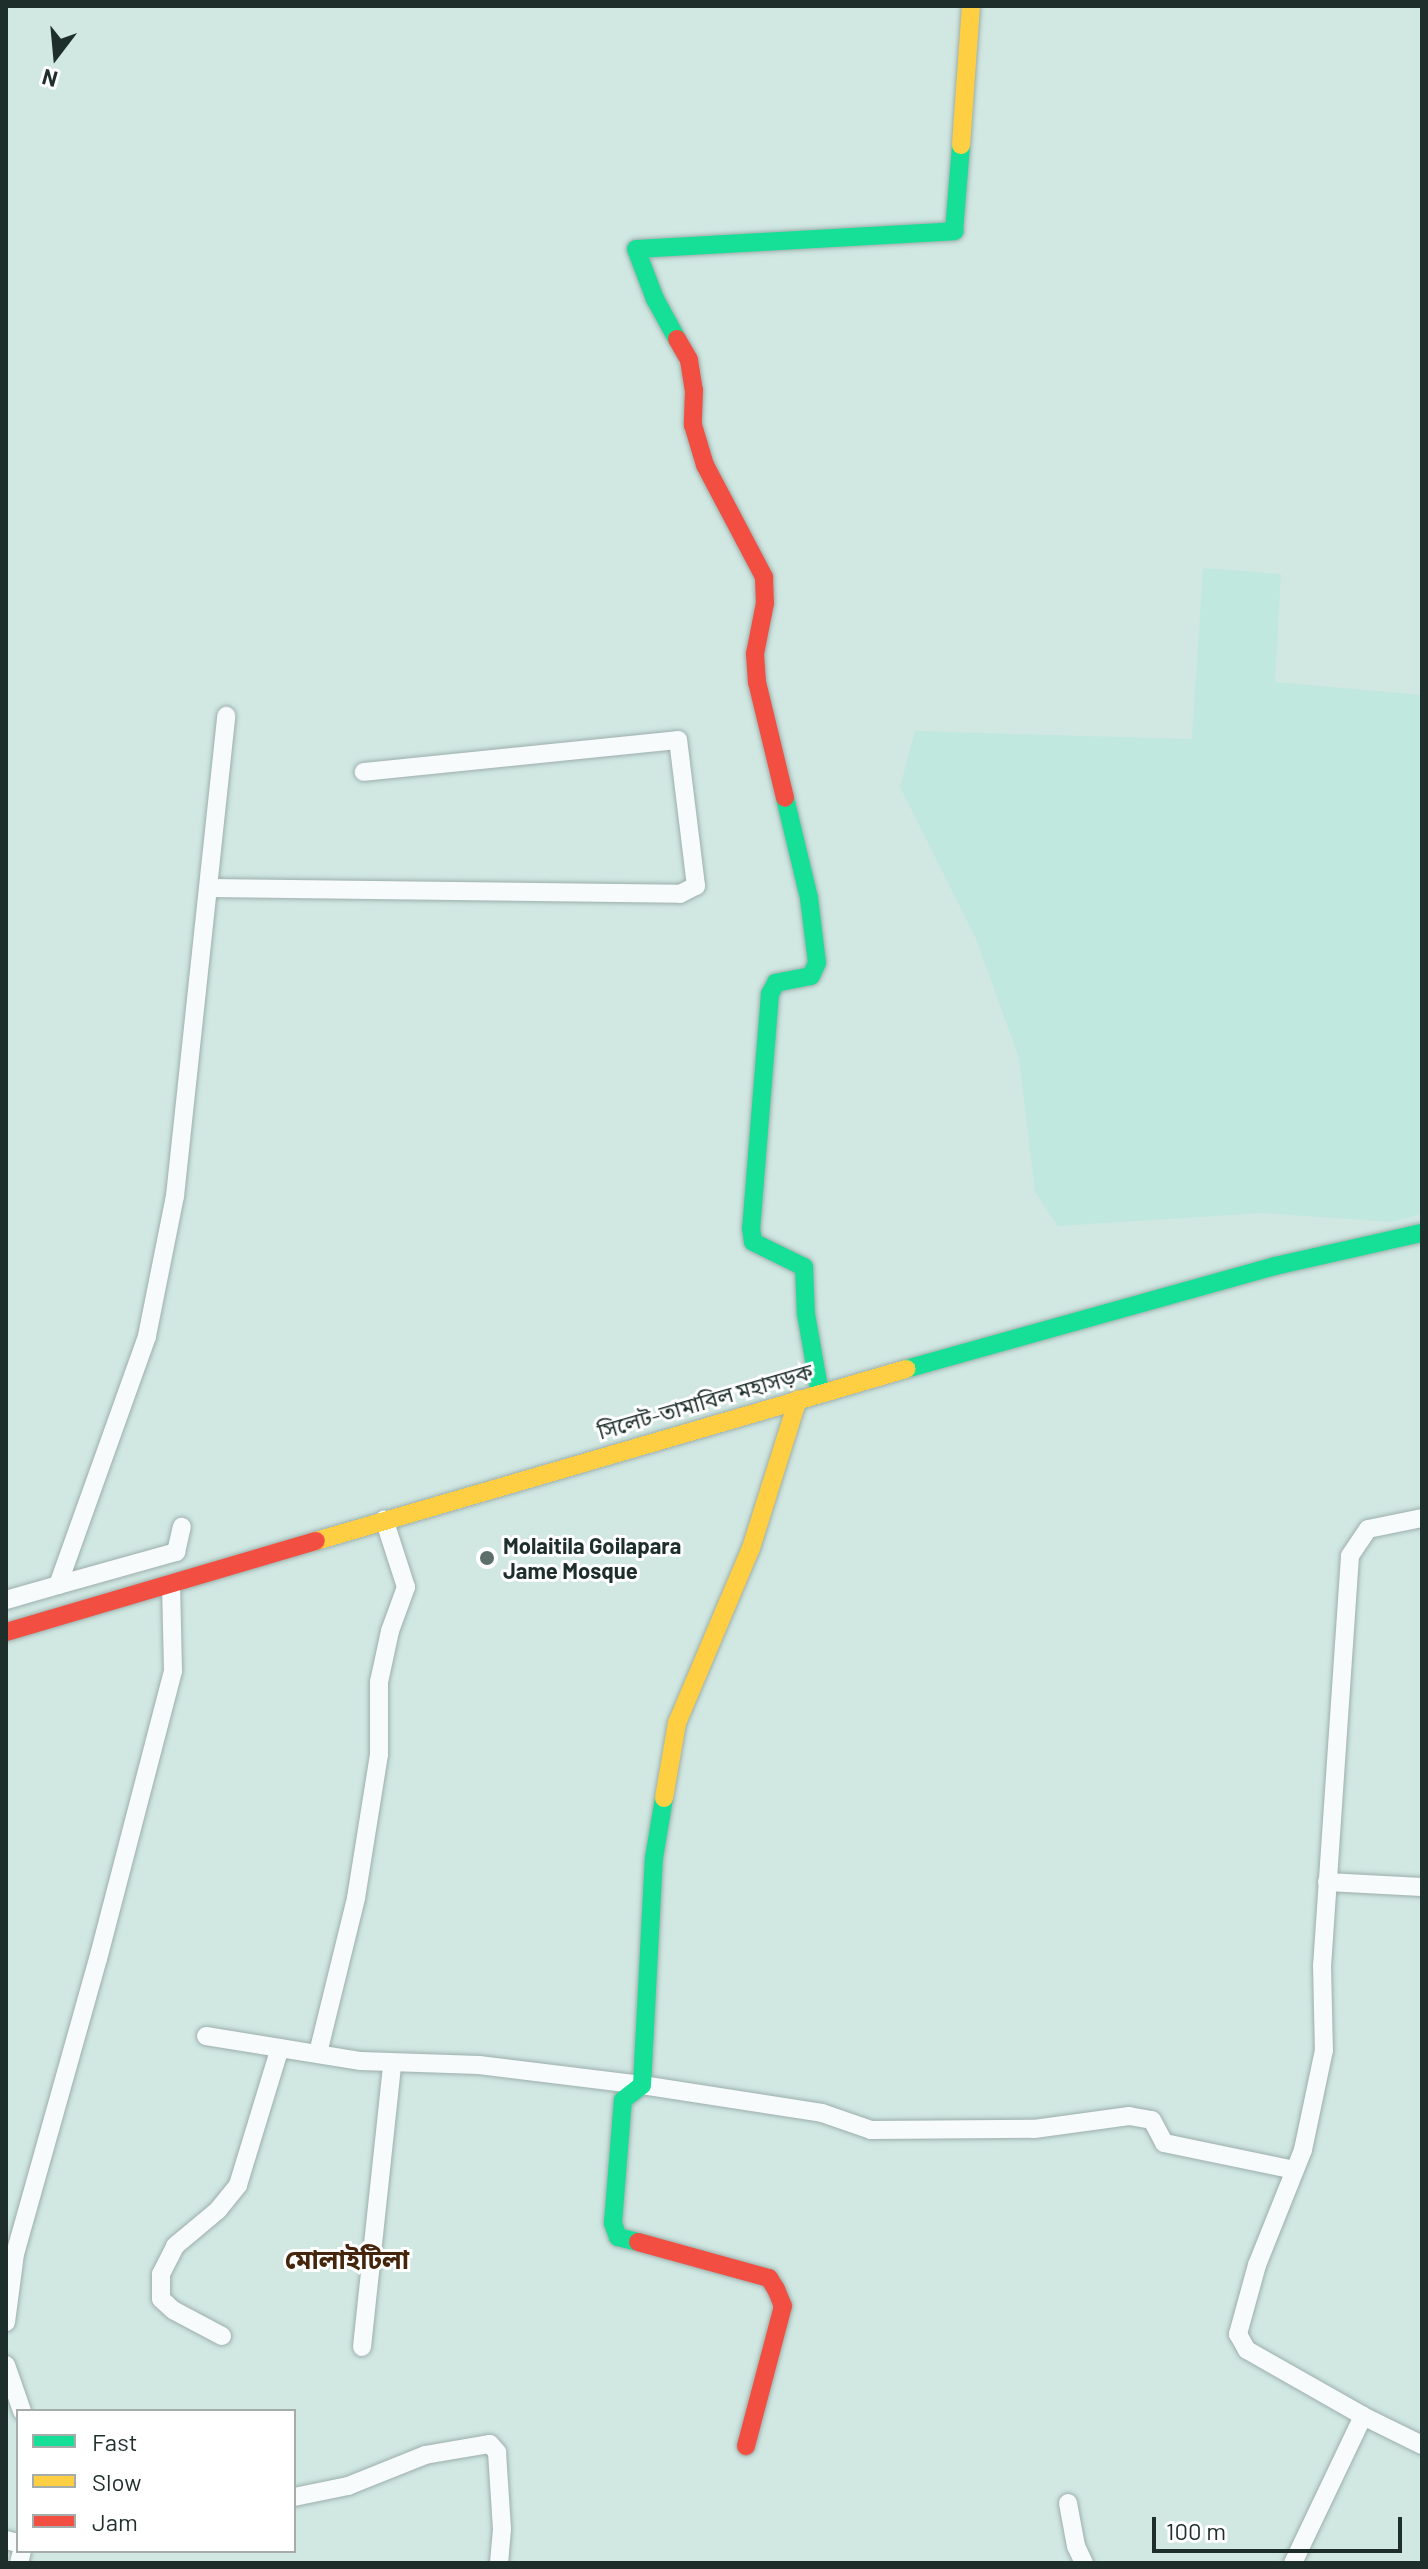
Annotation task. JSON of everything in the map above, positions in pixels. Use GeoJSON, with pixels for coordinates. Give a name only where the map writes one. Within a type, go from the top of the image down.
{"type":"FeatureCollection","features":[{"type":"Feature","properties":{"kind":"main road"},"geometry":{"type":"LineString","coordinates":[[820,1393],[806,1314],[804,1267],[753,1242],[751,1228],[770,994],[776,983],[811,976],[817,963],[809,898],[757,682],[755,654],[765,603],[764,577],[705,465],[693,425],[694,390],[689,360],[655,299],[636,249],[954,231],[971,6]]}},
{"type":"Feature","properties":{"kind":"main road","name":"সিলেট-তামাবিল মহাসড়ক"},"geometry":{"type":"LineString","coordinates":[[6,1632],[171,1586],[384,1519],[798,1399],[1275,1266],[1422,1233]]}},
{"type":"Feature","properties":{"kind":"main road"},"geometry":{"type":"LineString","coordinates":[[746,2446],[783,2306],[769,2278],[618,2237],[613,2223],[623,2100],[642,2085],[654,1858],[677,1723],[751,1548],[798,1399]]}},
{"type":"Feature","properties":{"kind":"street"},"geometry":{"type":"LineString","coordinates":[[58,1585],[147,1336],[175,1196],[226,716]]}},
{"type":"Feature","properties":{"kind":"street"},"geometry":{"type":"LineString","coordinates":[[209,888],[680,894],[696,886],[678,740],[364,772]]}},
{"type":"Feature","properties":{"kind":"street"},"geometry":{"type":"LineString","coordinates":[[1422,1518],[1368,1529],[1350,1556],[1322,1965],[1324,2050],[1303,2150],[1257,2265],[1238,2334],[1247,2350],[1363,2416],[1422,2445]]}},
{"type":"Feature","properties":{"kind":"street"},"geometry":{"type":"LineString","coordinates":[[318,2053],[356,1898],[379,1754],[379,1682],[390,1631],[406,1587],[384,1519]]}},
{"type":"Feature","properties":{"kind":"street"},"geometry":{"type":"LineString","coordinates":[[6,1600],[176,1552],[182,1527]]}},
{"type":"Feature","properties":{"kind":"street"},"geometry":{"type":"LineString","coordinates":[[6,2322],[15,2254],[98,1959],[173,1671],[171,1586]]}},
{"type":"Feature","properties":{"kind":"street"},"geometry":{"type":"LineString","coordinates":[[1327,1882],[1422,1887]]}},
{"type":"Feature","properties":{"kind":"street"},"geometry":{"type":"LineString","coordinates":[[206,2036],[392,2064],[479,2065],[642,2085],[822,2113],[871,2130],[1034,2129],[1129,2116],[1152,2120],[1164,2143],[1294,2170]]}},
{"type":"Feature","properties":{"kind":"street"},"geometry":{"type":"LineString","coordinates":[[222,2336],[173,2310],[161,2299],[161,2274],[175,2246],[218,2210],[238,2185],[280,2048]]}},
{"type":"Feature","properties":{"kind":"street"},"geometry":{"type":"LineString","coordinates":[[362,2347],[392,2064]]}},
{"type":"Feature","properties":{"kind":"street"},"geometry":{"type":"LineString","coordinates":[[6,2365],[21,2409]]}},
{"type":"Feature","properties":{"kind":"street"},"geometry":{"type":"LineString","coordinates":[[1293,2563],[1363,2416]]}},
{"type":"Feature","properties":{"kind":"street"},"geometry":{"type":"LineString","coordinates":[[296,2497],[348,2486],[425,2455],[490,2444],[497,2452],[502,2529],[499,2563]]}},
{"type":"Feature","properties":{"kind":"street"},"geometry":{"type":"LineString","coordinates":[[1068,2503],[1076,2546],[1084,2563]]}},
{"type":"Feature","properties":{"kind":"shaded area"},"geometry":{"type":"Polygon","coordinates":[[[1203,568],[1281,574],[1275,682],[1422,695],[1422,1214],[1391,1222],[1263,1213],[1058,1226],[1035,1192],[1019,1058],[976,939],[900,787],[915,731],[1192,739],[1203,568]]]}},
{"type":"Feature","properties":{"kind":"traffic: fast"},"geometry":{"type":"LineString","coordinates":[[677,339],[655,299],[636,249],[954,231],[961,145]]}},
{"type":"Feature","properties":{"kind":"traffic: fast"},"geometry":{"type":"LineString","coordinates":[[785,798],[809,898],[817,963],[811,976],[776,983],[770,994],[751,1228],[753,1242],[804,1267],[806,1314],[820,1393]]}},
{"type":"Feature","properties":{"kind":"traffic: fast"},"geometry":{"type":"LineString","coordinates":[[906,1369],[1275,1266],[1422,1233]]}},
{"type":"Feature","properties":{"kind":"traffic: fast"},"geometry":{"type":"LineString","coordinates":[[638,2242],[618,2237],[613,2223],[623,2100],[642,2085],[654,1858],[664,1798]]}},
{"type":"Feature","properties":{"kind":"traffic: slow"},"geometry":{"type":"LineString","coordinates":[[961,145],[971,6]]}},
{"type":"Feature","properties":{"kind":"traffic: slow"},"geometry":{"type":"LineString","coordinates":[[316,1541],[906,1369]]}},
{"type":"Feature","properties":{"kind":"traffic: slow"},"geometry":{"type":"LineString","coordinates":[[664,1798],[677,1723],[751,1548],[798,1399]]}},
{"type":"Feature","properties":{"kind":"traffic: jam"},"geometry":{"type":"LineString","coordinates":[[677,339],[689,360],[694,390],[693,425],[705,465],[764,577],[765,603],[755,654],[757,682],[785,798]]}},
{"type":"Feature","properties":{"kind":"traffic: jam"},"geometry":{"type":"LineString","coordinates":[[6,1632],[316,1541]]}},
{"type":"Feature","properties":{"kind":"traffic: jam"},"geometry":{"type":"LineString","coordinates":[[638,2242],[769,2278],[776,2289],[783,2306],[746,2446]]}},
{"type":"Feature","properties":{"kind":"place","name":"Molaitila Goilapara Jame Mosque"},"geometry":{"type":"Point","coordinates":[487,1558]}},
{"type":"Feature","properties":{"kind":"district","name":"মোলাইটিলা"},"geometry":{"type":"Point","coordinates":[347,2259]}}]}
